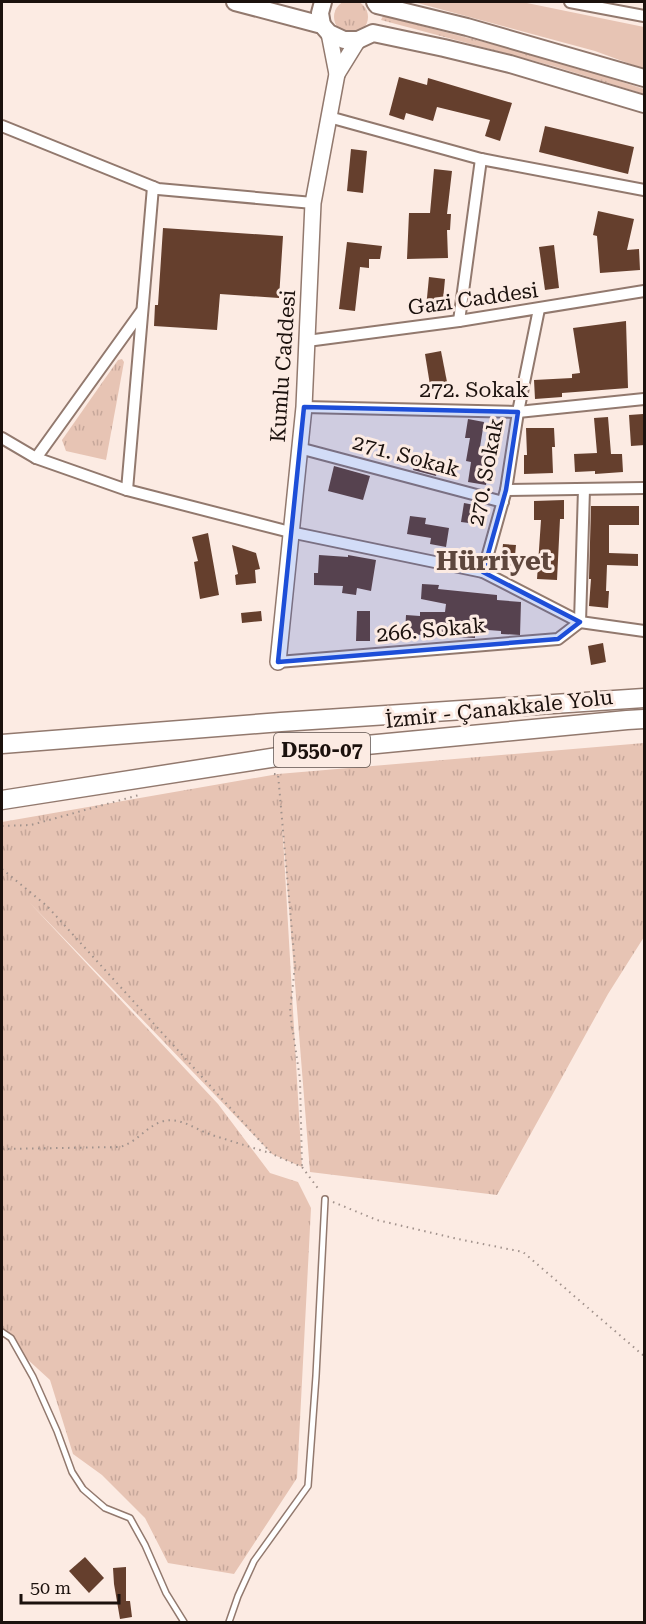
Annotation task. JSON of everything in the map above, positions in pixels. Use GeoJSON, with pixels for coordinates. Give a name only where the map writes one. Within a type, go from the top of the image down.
{"type":"FeatureCollection","features":[{"type":"Feature","properties":{"kind":"highway","name":"İzmir - Çanakkale Yolu"},"geometry":{"type":"LineString","coordinates":[[2,744],[363,716],[645,698]]}},
{"type":"Feature","properties":{"kind":"highway","name":"İzmir - Çanakkale Yolu"},"geometry":{"type":"LineString","coordinates":[[2,800],[335,748],[645,719]]}},
{"type":"Feature","properties":{"kind":"main road"},"geometry":{"type":"LineString","coordinates":[[235,2],[326,29],[344,40],[365,36],[444,48],[510,64],[645,104]]}},
{"type":"Feature","properties":{"kind":"main road"},"geometry":{"type":"LineString","coordinates":[[323,2],[320,13],[326,29]]}},
{"type":"Feature","properties":{"kind":"main road"},"geometry":{"type":"LineString","coordinates":[[365,36],[379,16],[376,3],[645,78]]}},
{"type":"Feature","properties":{"kind":"street"},"geometry":{"type":"LineString","coordinates":[[570,2],[645,16]]}},
{"type":"Feature","properties":{"kind":"street"},"geometry":{"type":"LineString","coordinates":[[326,29],[337,74]]}},
{"type":"Feature","properties":{"kind":"street"},"geometry":{"type":"LineString","coordinates":[[337,74],[365,36]]}},
{"type":"Feature","properties":{"kind":"street","name":"Kumlu Caddesi"},"geometry":{"type":"LineString","coordinates":[[278,662],[304,407],[313,203],[337,74]]}},
{"type":"Feature","properties":{"kind":"street"},"geometry":{"type":"LineString","coordinates":[[329,117],[482,159],[645,189]]}},
{"type":"Feature","properties":{"kind":"street"},"geometry":{"type":"LineString","coordinates":[[2,126],[158,189],[313,203]]}},
{"type":"Feature","properties":{"kind":"street"},"geometry":{"type":"LineString","coordinates":[[459,321],[482,159]]}},
{"type":"Feature","properties":{"kind":"street"},"geometry":{"type":"LineString","coordinates":[[127,490],[153,187]]}},
{"type":"Feature","properties":{"kind":"street","name":"Gazi Caddesi"},"geometry":{"type":"LineString","coordinates":[[307,341],[459,321],[645,291]]}},
{"type":"Feature","properties":{"kind":"street","name":"270. Sokak"},"geometry":{"type":"LineString","coordinates":[[483,572],[506,490],[518,412],[539,309]]}},
{"type":"Feature","properties":{"kind":"street"},"geometry":{"type":"LineString","coordinates":[[36,458],[141,311]]}},
{"type":"Feature","properties":{"kind":"street","name":"272. Sokak"},"geometry":{"type":"LineString","coordinates":[[304,407],[518,412],[645,399]]}},
{"type":"Feature","properties":{"kind":"street"},"geometry":{"type":"LineString","coordinates":[[2,438],[36,458],[127,490],[291,532],[483,572],[580,622],[645,632]]}},
{"type":"Feature","properties":{"kind":"street","name":"271. Sokak"},"geometry":{"type":"LineString","coordinates":[[299,448],[503,502]]}},
{"type":"Feature","properties":{"kind":"street"},"geometry":{"type":"LineString","coordinates":[[506,490],[645,488]]}},
{"type":"Feature","properties":{"kind":"street"},"geometry":{"type":"LineString","coordinates":[[580,622],[584,489]]}},
{"type":"Feature","properties":{"kind":"street","name":"266. Sokak"},"geometry":{"type":"LineString","coordinates":[[278,662],[558,639],[580,622]]}},
{"type":"Feature","properties":{"kind":"lane"},"geometry":{"type":"LineString","coordinates":[[229,1623],[254,1561],[308,1486],[325,1199]]}},
{"type":"Feature","properties":{"kind":"lane"},"geometry":{"type":"LineString","coordinates":[[2,1332],[11,1338],[33,1377],[72,1472],[84,1489],[105,1508],[130,1518],[145,1545],[166,1593],[184,1623]]}},
{"type":"Feature","properties":{"kind":"path"},"geometry":{"type":"LineString","coordinates":[[267,774],[278,774],[295,965],[290,1012],[300,1079],[302,1167]]}},
{"type":"Feature","properties":{"kind":"path"},"geometry":{"type":"LineString","coordinates":[[2,826],[31,825],[144,794]]}},
{"type":"Feature","properties":{"kind":"path"},"geometry":{"type":"LineString","coordinates":[[2,869],[47,906],[272,1154]]}},
{"type":"Feature","properties":{"kind":"path"},"geometry":{"type":"LineString","coordinates":[[2,1149],[120,1147],[136,1140],[154,1125],[172,1120],[187,1124],[208,1134],[272,1154],[302,1167],[325,1199],[377,1220],[523,1252],[645,1356]]}},
{"type":"Feature","properties":{"kind":"highlighted area"},"geometry":{"type":"Polygon","coordinates":[[[304,407],[518,412],[506,490],[483,572],[580,622],[558,639],[278,662],[304,407]]]}},
{"type":"Feature","properties":{"kind":"green space"},"geometry":{"type":"Polygon","coordinates":[[[351,0],[363,5],[368,17],[363,29],[351,34],[339,29],[334,17],[339,5],[351,0]]]}},
{"type":"Feature","properties":{"kind":"green space"},"geometry":{"type":"Polygon","coordinates":[[[414,2],[522,2],[644,27],[644,69],[595,51],[414,2]]]}},
{"type":"Feature","properties":{"kind":"green space"},"geometry":{"type":"Polygon","coordinates":[[[383,16],[553,60],[644,89],[644,94],[553,66],[381,20],[383,16]]]}},
{"type":"Feature","properties":{"kind":"green space"},"geometry":{"type":"Polygon","coordinates":[[[122,359],[124,362],[106,460],[66,451],[62,440],[118,360],[122,359]]]}},
{"type":"Feature","properties":{"kind":"green space"},"geometry":{"type":"Polygon","coordinates":[[[644,743],[644,937],[608,994],[497,1195],[310,1172],[282,820],[302,1167],[272,1154],[29,902],[218,1104],[270,1173],[298,1182],[311,1208],[297,1478],[234,1574],[168,1563],[145,1518],[102,1475],[73,1454],[50,1380],[2,1336],[2,822],[278,774],[644,743]]]}},
{"type":"Feature","properties":{"kind":"building"},"geometry":{"type":"Polygon","coordinates":[[[399,77],[427,85],[428,78],[512,103],[500,141],[485,136],[490,120],[437,107],[433,121],[406,113],[404,120],[389,115],[399,77]]]}},
{"type":"Feature","properties":{"kind":"building"},"geometry":{"type":"Polygon","coordinates":[[[545,126],[634,147],[628,174],[539,152],[545,126]]]}},
{"type":"Feature","properties":{"kind":"building"},"geometry":{"type":"Polygon","coordinates":[[[351,149],[367,151],[363,193],[347,191],[351,149]]]}},
{"type":"Feature","properties":{"kind":"building"},"geometry":{"type":"Polygon","coordinates":[[[434,169],[452,171],[447,214],[451,214],[450,230],[447,230],[448,258],[407,259],[409,213],[430,213],[434,169]]]}},
{"type":"Feature","properties":{"kind":"building"},"geometry":{"type":"Polygon","coordinates":[[[598,211],[634,219],[627,250],[639,249],[640,270],[600,273],[597,236],[593,235],[598,211]]]}},
{"type":"Feature","properties":{"kind":"building"},"geometry":{"type":"Polygon","coordinates":[[[163,228],[283,236],[279,298],[220,294],[217,330],[154,326],[155,305],[158,305],[163,228]]]}},
{"type":"Feature","properties":{"kind":"building"},"geometry":{"type":"Polygon","coordinates":[[[347,242],[382,246],[380,259],[369,259],[369,268],[360,267],[355,311],[339,309],[347,242]]]}},
{"type":"Feature","properties":{"kind":"building"},"geometry":{"type":"Polygon","coordinates":[[[554,245],[559,288],[545,290],[539,247],[554,245]]]}},
{"type":"Feature","properties":{"kind":"building"},"geometry":{"type":"Polygon","coordinates":[[[429,277],[445,279],[442,310],[426,308],[429,277]]]}},
{"type":"Feature","properties":{"kind":"building"},"geometry":{"type":"Polygon","coordinates":[[[626,321],[628,388],[562,393],[562,397],[535,399],[534,380],[572,378],[572,374],[580,373],[573,328],[626,321]]]}},
{"type":"Feature","properties":{"kind":"building"},"geometry":{"type":"Polygon","coordinates":[[[441,351],[447,382],[430,385],[425,354],[441,351]]]}},
{"type":"Feature","properties":{"kind":"building"},"geometry":{"type":"Polygon","coordinates":[[[643,414],[645,445],[631,446],[629,415],[643,414]]]}},
{"type":"Feature","properties":{"kind":"building"},"geometry":{"type":"Polygon","coordinates":[[[608,417],[611,454],[622,454],[623,472],[595,474],[595,471],[575,472],[574,454],[597,453],[594,418],[608,417]]]}},
{"type":"Feature","properties":{"kind":"building"},"geometry":{"type":"Polygon","coordinates":[[[468,419],[484,422],[480,447],[488,448],[484,469],[489,469],[486,485],[468,482],[471,462],[466,461],[470,438],[465,438],[468,419]]]}},
{"type":"Feature","properties":{"kind":"building"},"geometry":{"type":"Polygon","coordinates":[[[526,428],[554,428],[553,473],[524,474],[524,455],[527,455],[526,428]]]}},
{"type":"Feature","properties":{"kind":"building"},"geometry":{"type":"Polygon","coordinates":[[[417,453],[440,459],[436,476],[413,470],[417,453]]]}},
{"type":"Feature","properties":{"kind":"building"},"geometry":{"type":"Polygon","coordinates":[[[334,466],[370,476],[363,500],[328,491],[334,466]]]}},
{"type":"Feature","properties":{"kind":"building"},"geometry":{"type":"Polygon","coordinates":[[[564,500],[564,519],[560,519],[557,580],[537,579],[541,520],[534,520],[534,501],[564,500]]]}},
{"type":"Feature","properties":{"kind":"building"},"geometry":{"type":"Polygon","coordinates":[[[464,503],[480,506],[477,524],[461,522],[464,503]]]}},
{"type":"Feature","properties":{"kind":"building"},"geometry":{"type":"Polygon","coordinates":[[[591,506],[639,506],[639,525],[609,525],[609,553],[638,554],[638,566],[607,565],[608,608],[589,606],[591,506]]]}},
{"type":"Feature","properties":{"kind":"building"},"geometry":{"type":"Polygon","coordinates":[[[410,516],[426,518],[425,524],[449,528],[446,547],[430,544],[431,538],[407,534],[410,516]]]}},
{"type":"Feature","properties":{"kind":"building"},"geometry":{"type":"Polygon","coordinates":[[[208,533],[219,595],[200,599],[194,562],[198,561],[192,537],[208,533]]]}},
{"type":"Feature","properties":{"kind":"building"},"geometry":{"type":"Polygon","coordinates":[[[503,544],[516,545],[514,566],[501,564],[503,544]]]}},
{"type":"Feature","properties":{"kind":"building"},"geometry":{"type":"Polygon","coordinates":[[[232,545],[256,553],[260,569],[255,570],[256,583],[236,585],[235,575],[238,574],[232,545]]]}},
{"type":"Feature","properties":{"kind":"building"},"geometry":{"type":"Polygon","coordinates":[[[319,555],[348,557],[348,555],[376,560],[371,591],[357,588],[356,595],[342,593],[343,586],[314,585],[314,573],[318,573],[319,555]]]}},
{"type":"Feature","properties":{"kind":"building"},"geometry":{"type":"Polygon","coordinates":[[[422,584],[439,585],[438,589],[497,595],[497,600],[521,602],[520,635],[475,629],[475,638],[405,634],[406,615],[420,616],[420,612],[445,612],[446,604],[421,599],[422,584]]]}},
{"type":"Feature","properties":{"kind":"building"},"geometry":{"type":"Polygon","coordinates":[[[261,611],[262,621],[242,623],[241,613],[261,611]]]}},
{"type":"Feature","properties":{"kind":"building"},"geometry":{"type":"Polygon","coordinates":[[[357,611],[370,611],[370,641],[356,641],[357,611]]]}},
{"type":"Feature","properties":{"kind":"building"},"geometry":{"type":"Polygon","coordinates":[[[603,643],[606,662],[591,665],[588,646],[603,643]]]}},
{"type":"Feature","properties":{"kind":"building"},"geometry":{"type":"Polygon","coordinates":[[[85,1557],[104,1578],[89,1593],[69,1571],[85,1557]]]}},
{"type":"Feature","properties":{"kind":"building"},"geometry":{"type":"Polygon","coordinates":[[[126,1567],[126,1601],[130,1601],[132,1617],[120,1619],[113,1568],[126,1567]]]}},
{"type":"Feature","properties":{"kind":"district","name":"Hürriyet"},"geometry":{"type":"Point","coordinates":[494,561]}}]}
